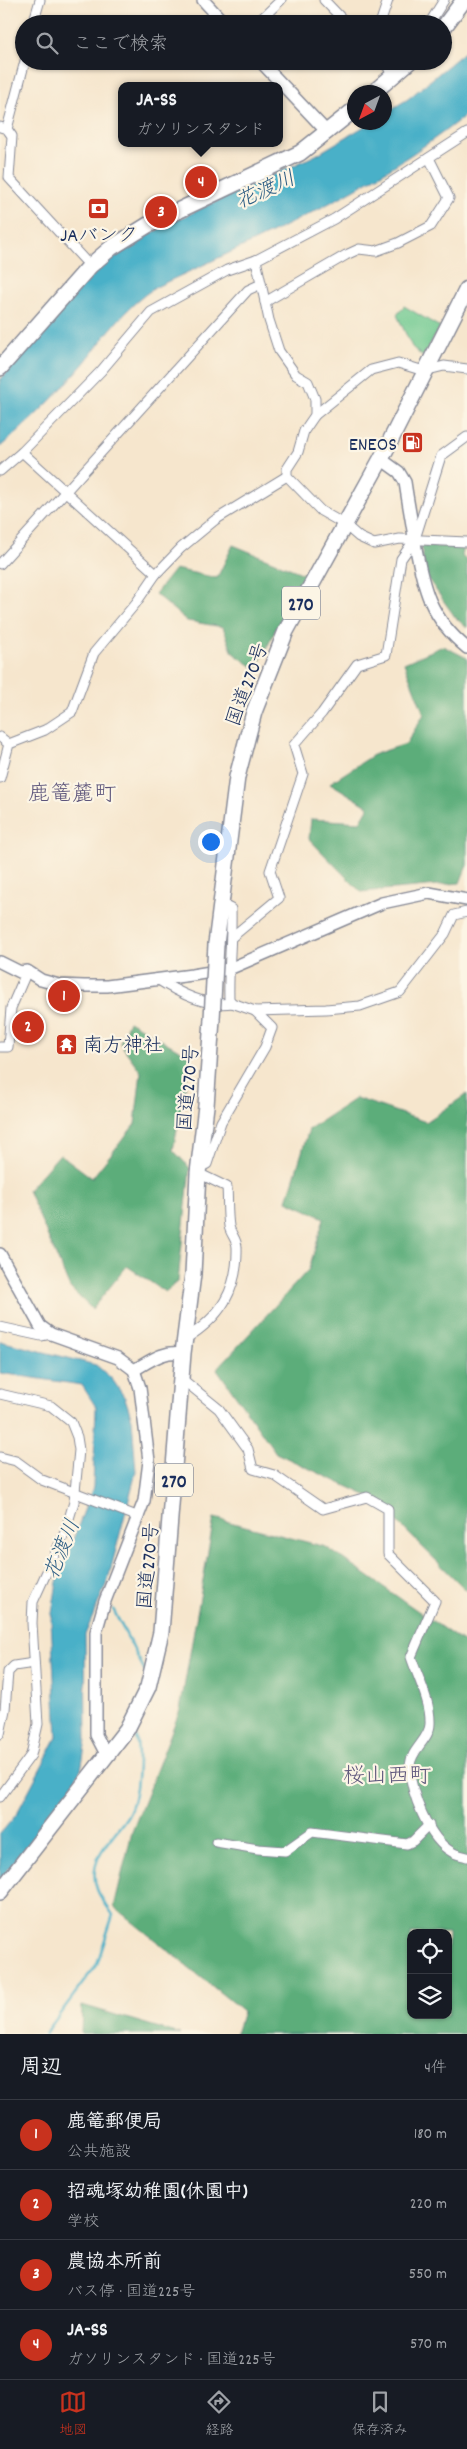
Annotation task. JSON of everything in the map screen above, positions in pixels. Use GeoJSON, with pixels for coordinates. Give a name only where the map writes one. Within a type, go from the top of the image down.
{"type":"FeatureCollection","features":[{"type":"Feature","properties":{"kind":"highway"},"geometry":{"type":"LineString","coordinates":[[452,16],[464,0]]}},
{"type":"Feature","properties":{"kind":"highway"},"geometry":{"type":"LineString","coordinates":[[383,85],[400,70]]}},
{"type":"Feature","properties":{"kind":"highway"},"geometry":{"type":"LineString","coordinates":[[0,368],[90,266],[128,236],[286,161],[328,133],[347,116]]}},
{"type":"Feature","properties":{"kind":"highway","name":"国道270号"},"geometry":{"type":"LineString","coordinates":[[0,1892],[127,1729],[148,1687],[158,1648],[192,1274],[198,1170],[206,1106],[219,903],[237,777],[254,712],[286,631],[381,459],[467,289]]}},
{"type":"Feature","properties":{"kind":"street"},"geometry":{"type":"LineString","coordinates":[[36,15],[40,0]]}},
{"type":"Feature","properties":{"kind":"street"},"geometry":{"type":"LineString","coordinates":[[203,0],[217,15]]}},
{"type":"Feature","properties":{"kind":"street"},"geometry":{"type":"LineString","coordinates":[[265,15],[281,0]]}},
{"type":"Feature","properties":{"kind":"street"},"geometry":{"type":"LineString","coordinates":[[324,0],[338,15]]}},
{"type":"Feature","properties":{"kind":"street"},"geometry":{"type":"LineString","coordinates":[[383,15],[388,0]]}},
{"type":"Feature","properties":{"kind":"street"},"geometry":{"type":"LineString","coordinates":[[435,15],[444,0]]}},
{"type":"Feature","properties":{"kind":"street"},"geometry":{"type":"LineString","coordinates":[[22,70],[4,128],[12,136],[9,178],[90,266]]}},
{"type":"Feature","properties":{"kind":"street"},"geometry":{"type":"LineString","coordinates":[[268,70],[280,82]]}},
{"type":"Feature","properties":{"kind":"street"},"geometry":{"type":"LineString","coordinates":[[390,70],[395,75],[398,70]]}},
{"type":"Feature","properties":{"kind":"street"},"geometry":{"type":"LineString","coordinates":[[283,85],[328,133]]}},
{"type":"Feature","properties":{"kind":"street"},"geometry":{"type":"LineString","coordinates":[[0,471],[22,452],[102,371],[151,312],[227,270],[256,260],[334,219],[467,133]]}},
{"type":"Feature","properties":{"kind":"street"},"geometry":{"type":"LineString","coordinates":[[265,302],[359,249],[376,251],[398,243],[431,226],[449,198],[429,158]]}},
{"type":"Feature","properties":{"kind":"street"},"geometry":{"type":"LineString","coordinates":[[256,260],[265,302],[279,351],[296,375],[308,382],[315,399],[315,415]]}},
{"type":"Feature","properties":{"kind":"street"},"geometry":{"type":"LineString","coordinates":[[0,564],[248,290],[261,284]]}},
{"type":"Feature","properties":{"kind":"street"},"geometry":{"type":"LineString","coordinates":[[467,369],[444,366],[424,371],[398,363],[371,370],[315,415],[304,431],[298,452],[287,469],[287,476],[321,511],[344,524],[359,537],[374,544],[415,539],[467,542]]}},
{"type":"Feature","properties":{"kind":"street"},"geometry":{"type":"LineString","coordinates":[[232,937],[279,898],[270,871],[303,774],[294,745],[322,713],[357,664],[386,655],[401,559],[415,539],[440,456],[467,437]]}},
{"type":"Feature","properties":{"kind":"street"},"geometry":{"type":"LineString","coordinates":[[22,452],[156,574]]}},
{"type":"Feature","properties":{"kind":"street"},"geometry":{"type":"LineString","coordinates":[[381,459],[399,472],[405,482],[421,577],[429,601],[448,632],[467,648]]}},
{"type":"Feature","properties":{"kind":"street"},"geometry":{"type":"LineString","coordinates":[[9,744],[45,730],[72,712],[94,653],[136,603],[156,574],[181,548],[215,520],[287,476]]}},
{"type":"Feature","properties":{"kind":"street"},"geometry":{"type":"LineString","coordinates":[[0,736],[9,744]]}},
{"type":"Feature","properties":{"kind":"street"},"geometry":{"type":"LineString","coordinates":[[0,778],[9,744]]}},
{"type":"Feature","properties":{"kind":"street"},"geometry":{"type":"LineString","coordinates":[[0,962],[20,972],[27,971],[41,980],[59,985],[108,986],[229,969],[382,904],[429,893],[467,900]]}},
{"type":"Feature","properties":{"kind":"street"},"geometry":{"type":"LineString","coordinates":[[219,903],[231,909],[232,937],[229,969],[230,999],[232,1003]]}},
{"type":"Feature","properties":{"kind":"street"},"geometry":{"type":"LineString","coordinates":[[157,979],[182,995],[220,1005],[232,1003],[255,1011],[360,1006],[400,992],[445,934],[454,915],[467,912]]}},
{"type":"Feature","properties":{"kind":"street"},"geometry":{"type":"LineString","coordinates":[[0,1047],[8,1047],[11,1008],[27,971]]}},
{"type":"Feature","properties":{"kind":"street"},"geometry":{"type":"LineString","coordinates":[[134,1370],[163,1353],[184,1346],[204,1328],[223,1306],[232,1289],[238,1246],[229,1227],[227,1188],[198,1170],[207,1164],[221,1122],[265,1046],[272,1028],[255,1011]]}},
{"type":"Feature","properties":{"kind":"street"},"geometry":{"type":"LineString","coordinates":[[0,1254],[40,1326],[51,1334],[110,1354],[126,1363],[134,1370],[140,1388],[149,1461],[144,1501],[135,1515],[96,1632],[96,1735],[107,1756]]}},
{"type":"Feature","properties":{"kind":"street"},"geometry":{"type":"LineString","coordinates":[[0,1327],[41,1336],[51,1334]]}},
{"type":"Feature","properties":{"kind":"street"},"geometry":{"type":"LineString","coordinates":[[182,1378],[219,1409],[248,1449],[253,1469],[274,1475],[324,1509],[368,1497],[388,1508],[388,1554],[435,1601],[411,1657],[429,1709],[430,1726],[410,1763],[414,1786],[423,1816],[440,1842],[452,1852],[467,1857]]}},
{"type":"Feature","properties":{"kind":"street"},"geometry":{"type":"LineString","coordinates":[[0,1394],[51,1406],[71,1422],[77,1437],[79,1450],[79,1493],[65,1532],[33,1602],[32,1622],[38,1724],[35,1740],[31,1755],[0,1798]]}},
{"type":"Feature","properties":{"kind":"street"},"geometry":{"type":"LineString","coordinates":[[0,1457],[16,1461],[42,1480],[135,1515]]}},
{"type":"Feature","properties":{"kind":"street"},"geometry":{"type":"LineString","coordinates":[[0,1734],[5,1710],[8,1672],[14,1666],[34,1663]]}},
{"type":"Feature","properties":{"kind":"street"},"geometry":{"type":"LineString","coordinates":[[216,1842],[258,1849],[285,1850],[312,1832],[407,1844],[413,1841],[429,1825]]}},
{"type":"Feature","properties":{"kind":"green space"},"geometry":{"type":"Polygon","coordinates":[[[404,306],[440,327],[423,357],[412,347],[397,315],[404,306]]]}},
{"type":"Feature","properties":{"kind":"green space"},"geometry":{"type":"Polygon","coordinates":[[[233,545],[304,574],[256,669],[233,653],[223,627],[187,621],[155,594],[175,569],[217,578],[233,545]]]}},
{"type":"Feature","properties":{"kind":"green space"},"geometry":{"type":"Polygon","coordinates":[[[421,546],[464,547],[462,556],[467,561],[467,628],[455,617],[426,576],[421,546]]]}},
{"type":"Feature","properties":{"kind":"green space"},"geometry":{"type":"Polygon","coordinates":[[[443,646],[467,658],[467,865],[460,883],[361,892],[309,839],[311,819],[360,822],[369,807],[330,783],[375,754],[406,744],[424,714],[404,663],[443,646]]]}},
{"type":"Feature","properties":{"kind":"green space"},"geometry":{"type":"Polygon","coordinates":[[[129,1021],[191,1057],[173,1150],[190,1168],[178,1281],[165,1292],[127,1266],[92,1309],[70,1288],[28,1190],[60,1154],[92,1178],[135,1124],[141,1072],[120,1043],[129,1021]]]}},
{"type":"Feature","properties":{"kind":"green space"},"geometry":{"type":"Polygon","coordinates":[[[467,1094],[467,1591],[374,1499],[276,1453],[217,1369],[309,1269],[324,1218],[287,1201],[309,1129],[356,1098],[426,1122],[467,1094]]]}},
{"type":"Feature","properties":{"kind":"green space"},"geometry":{"type":"Polygon","coordinates":[[[214,1518],[326,1547],[467,1645],[467,2034],[236,2034],[243,2011],[114,1907],[132,1832],[180,1710],[214,1518]]]}},
{"type":"Feature","properties":{"kind":"green space"},"geometry":{"type":"Polygon","coordinates":[[[82,2005],[180,2034],[81,2034],[82,2005]]]}},
{"type":"Feature","properties":{"kind":"water","name":"花渡川"},"geometry":{"type":"Polygon","coordinates":[[[467,50],[467,114],[394,166],[356,189],[277,230],[156,287],[126,312],[55,395],[0,447],[0,380],[94,273],[129,246],[168,224],[316,155],[358,130],[392,130],[392,109],[408,99],[443,70],[452,70],[452,62],[467,50]]]}},
{"type":"Feature","properties":{"kind":"water"},"geometry":{"type":"Polygon","coordinates":[[[0,1341],[96,1365],[112,1379],[125,1398],[132,1419],[136,1472],[108,1580],[85,1635],[86,1741],[81,1770],[61,1803],[0,1880],[0,1834],[16,1815],[57,1737],[51,1620],[57,1582],[93,1487],[96,1407],[82,1385],[0,1373],[0,1341]]]}},
{"type":"Feature","properties":{"kind":"waterway"},"geometry":{"type":"LineString","coordinates":[[113,1609],[146,1673]]}},
{"type":"Feature","properties":{"kind":"waterway"},"geometry":{"type":"LineString","coordinates":[[45,2034],[97,1964],[113,1915],[97,1889],[95,1867],[103,1849],[128,1815],[134,1798],[138,1754],[136,1736]]}},
{"type":"Feature","properties":{"kind":"place","name":"JA-SS"},"geometry":{"type":"Point","coordinates":[201,182]}},
{"type":"Feature","properties":{"kind":"place","name":"JAバンク"},"geometry":{"type":"Point","coordinates":[99,208]}},
{"type":"Feature","properties":{"kind":"place","name":"農協本所前"},"geometry":{"type":"Point","coordinates":[161,212]}},
{"type":"Feature","properties":{"kind":"place","name":"ENEOS"},"geometry":{"type":"Point","coordinates":[413,443]}},
{"type":"Feature","properties":{"kind":"place","name":"鹿篭郵便局"},"geometry":{"type":"Point","coordinates":[64,996]}},
{"type":"Feature","properties":{"kind":"place","name":"招魂塚幼稚園(休園中)"},"geometry":{"type":"Point","coordinates":[28,1027]}},
{"type":"Feature","properties":{"kind":"place","name":"南方神社"},"geometry":{"type":"Point","coordinates":[67,1044]}},
{"type":"Feature","properties":{"kind":"district","name":"鹿篭麓町"},"geometry":{"type":"Point","coordinates":[72,792]}},
{"type":"Feature","properties":{"kind":"district","name":"桜山西町"},"geometry":{"type":"Point","coordinates":[387,1774]}}]}
